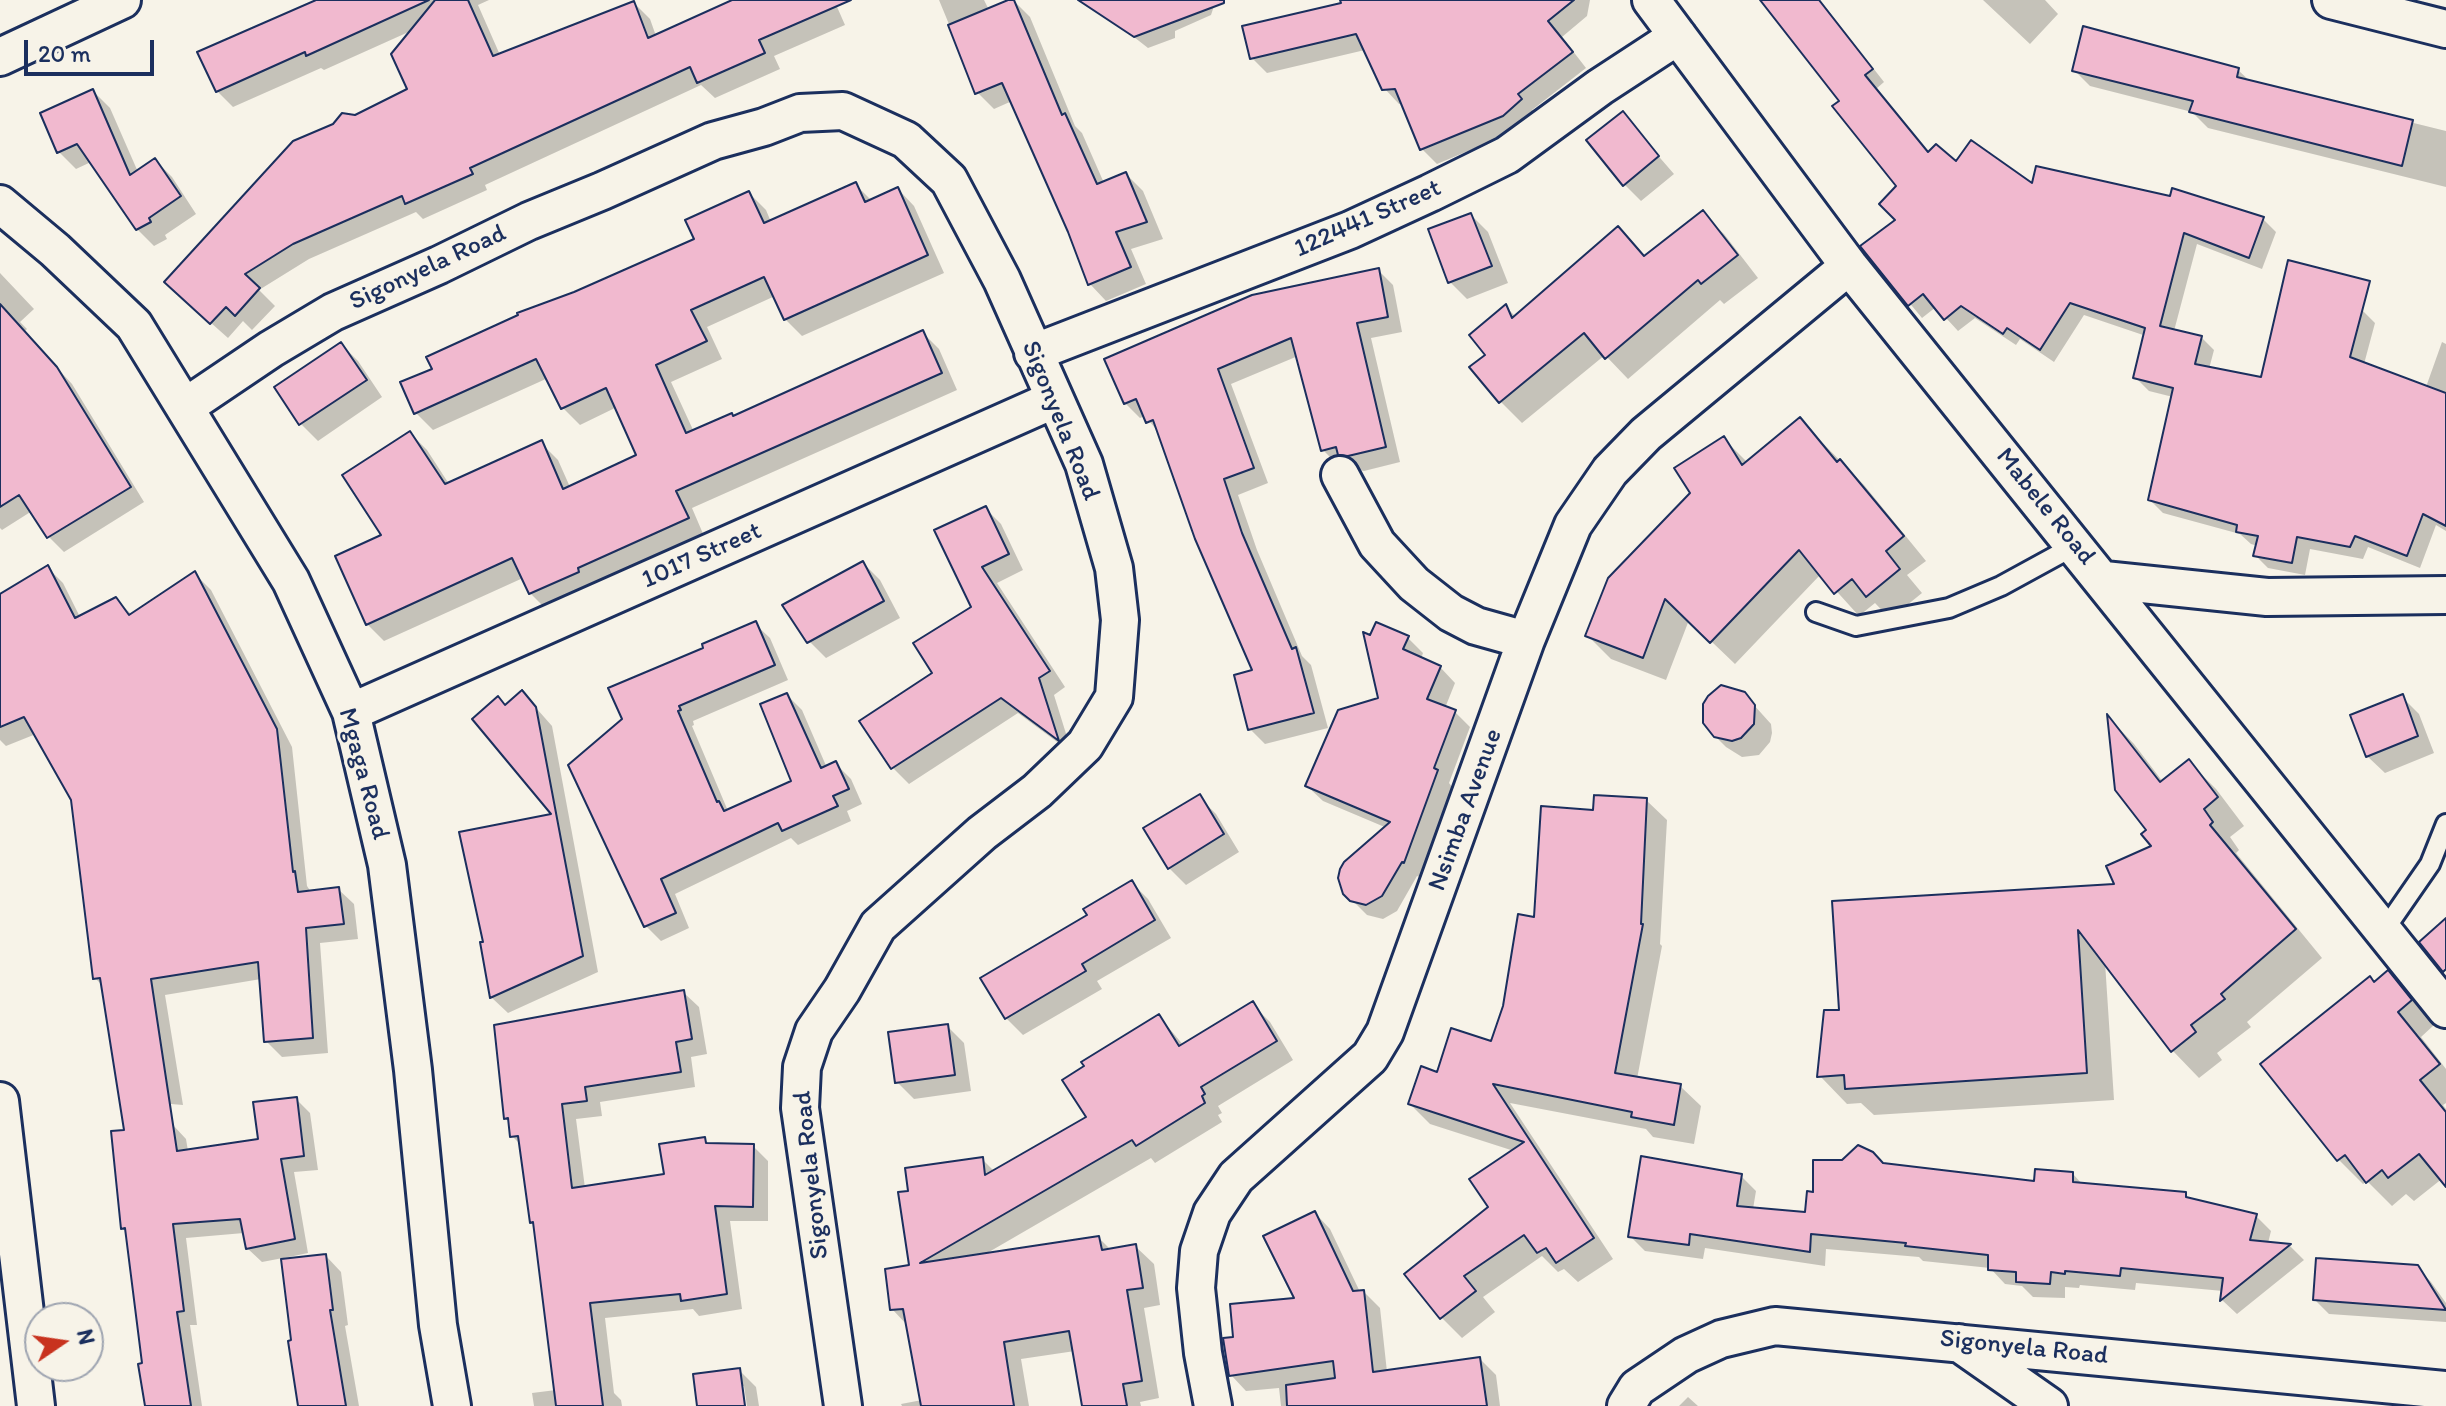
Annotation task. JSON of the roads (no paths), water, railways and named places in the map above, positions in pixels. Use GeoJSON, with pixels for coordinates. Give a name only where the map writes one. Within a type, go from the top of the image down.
{"type":"FeatureCollection","features":[{"type":"Feature","properties":{"kind":"street"},"geometry":{"type":"LineString","coordinates":[[0,57],[122,0]]}},
{"type":"Feature","properties":{"kind":"street","name":"Mabele Road"},"geometry":{"type":"LineString","coordinates":[[1651,0],[1849,266],[2446,1009]]}},
{"type":"Feature","properties":{"kind":"street"},"geometry":{"type":"LineString","coordinates":[[2331,0],[2446,29]]}},
{"type":"Feature","properties":{"kind":"street","name":"122441 Street"},"geometry":{"type":"LineString","coordinates":[[1033,353],[1350,230],[1430,193],[1507,155],[1600,87],[1678,36]]}},
{"type":"Feature","properties":{"kind":"street","name":"Sigonyela Road"},"geometry":{"type":"LineString","coordinates":[[185,407],[333,312],[529,221],[713,141],[800,113],[843,111],[906,140],[949,180],[1002,280],[1084,464],[1114,568],[1120,620],[1114,697],[1085,745],[1037,791],[982,833],[878,926],[842,990],[814,1031],[802,1067],[800,1108],[843,1406]]}},
{"type":"Feature","properties":{"kind":"street","name":"Mgaga Road"},"geometry":{"type":"LineString","coordinates":[[0,204],[55,250],[134,325],[291,581],[351,712],[387,865],[413,1070],[438,1325],[452,1406]]}},
{"type":"Feature","properties":{"kind":"street","name":"Nsimba Avenue"},"geometry":{"type":"LineString","coordinates":[[1213,1406],[1196,1288],[1199,1251],[1212,1213],[1236,1177],[1370,1057],[1385,1032],[1526,640],[1573,525],[1610,471],[1646,434],[1849,266]]}},
{"type":"Feature","properties":{"kind":"street","name":"1017 Street"},"geometry":{"type":"LineString","coordinates":[[351,712],[1053,400]]}},
{"type":"Feature","properties":{"kind":"street"},"geometry":{"type":"LineString","coordinates":[[1340,475],[1377,544],[1414,584],[1451,613],[1476,626],[1526,640]]}},
{"type":"Feature","properties":{"kind":"street"},"geometry":{"type":"LineString","coordinates":[[2104,580],[2267,597],[2446,595]]}},
{"type":"Feature","properties":{"kind":"street"},"geometry":{"type":"LineString","coordinates":[[0,1101],[36,1406]]}},
{"type":"Feature","properties":{"kind":"street","name":"Sigonyela Road"},"geometry":{"type":"LineString","coordinates":[[1626,1406],[1637,1388],[1686,1355],[1721,1339],[1775,1326],[2446,1390]]}},
{"type":"Feature","properties":{"kind":"street"},"geometry":{"type":"LineString","coordinates":[[1958,1342],[2049,1406]]}},
{"type":"Feature","properties":{"kind":"lane"},"geometry":{"type":"LineString","coordinates":[[1816,612],[1856,626],[1949,608],[2001,586],[2076,545]]}},
{"type":"Feature","properties":{"kind":"lane"},"geometry":{"type":"LineString","coordinates":[[2383,932],[2430,864],[2446,824]]}}]}
